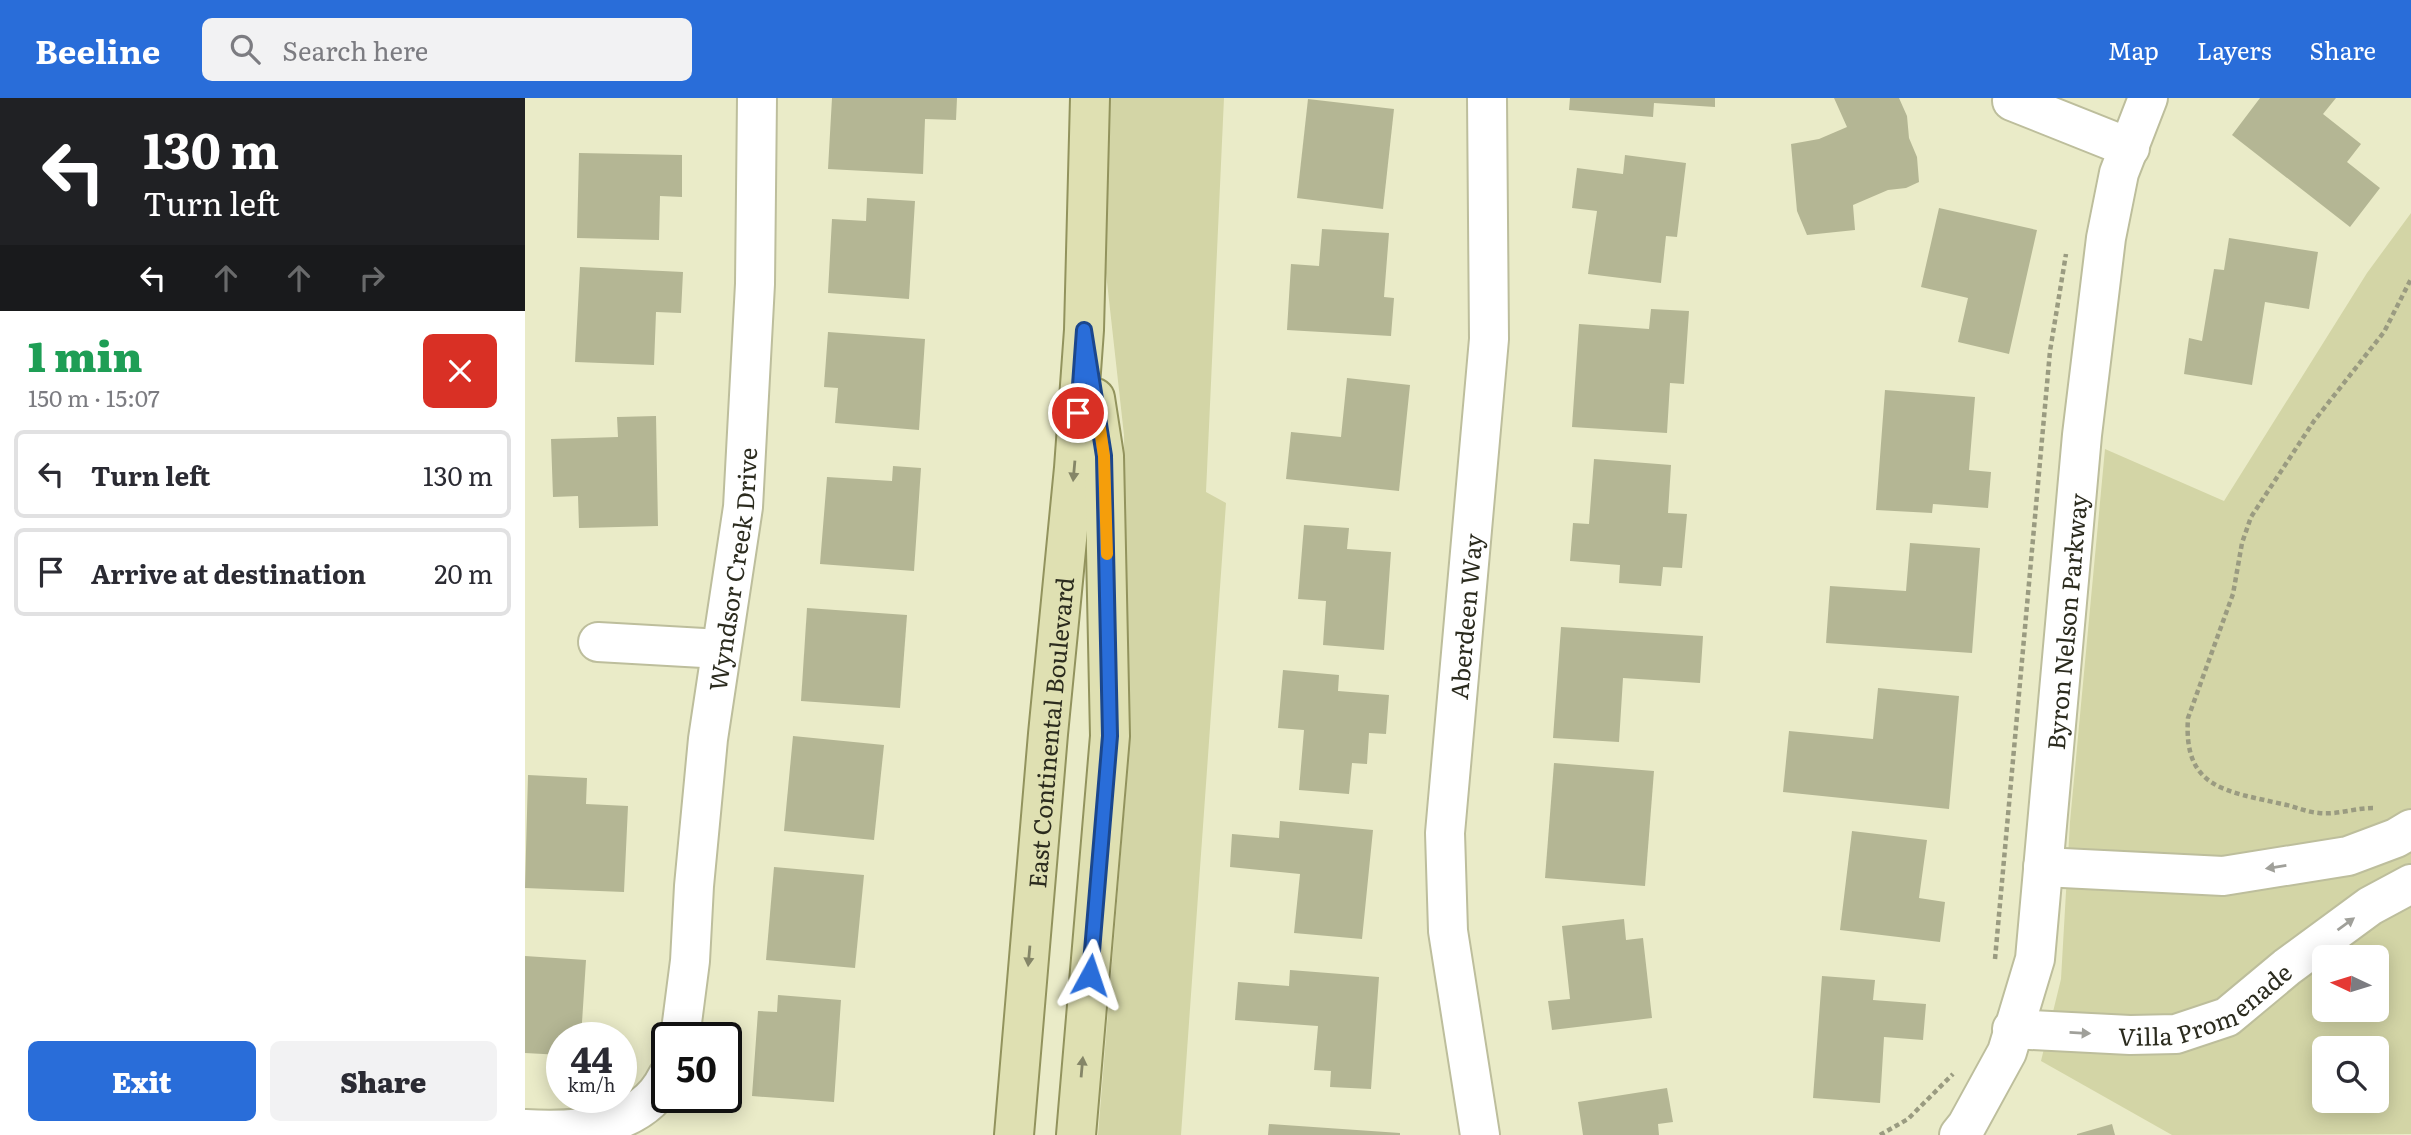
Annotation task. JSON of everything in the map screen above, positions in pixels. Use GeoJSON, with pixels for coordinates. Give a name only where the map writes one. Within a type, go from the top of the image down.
{"type":"FeatureCollection","features":[{"type":"Feature","properties":{"kind":"main road","name":"East Continental Boulevard"},"geometry":{"type":"LineString","coordinates":[[1014,1135],[1047,747],[1066,571],[1084,330],[1090,98]]}},
{"type":"Feature","properties":{"kind":"main road","name":"East Continental Boulevard"},"geometry":{"type":"LineString","coordinates":[[1076,1135],[1110,736],[1104,456],[1084,330]]}},
{"type":"Feature","properties":{"kind":"street","name":"Wyndsor Creek Drive"},"geometry":{"type":"LineString","coordinates":[[682,1022],[690,961],[708,739],[743,507],[755,284],[757,98]]}},
{"type":"Feature","properties":{"kind":"street","name":"Aberdeen Way"},"geometry":{"type":"LineString","coordinates":[[1480,1135],[1462,1036],[1448,931],[1445,833],[1489,339],[1487,98]]}},
{"type":"Feature","properties":{"kind":"street","name":"Byron Nelson Parkway"},"geometry":{"type":"LineString","coordinates":[[1959,1135],[2007,1052],[2035,959],[2083,422],[2106,238],[2119,173],[2148,98]]}},
{"type":"Feature","properties":{"kind":"street"},"geometry":{"type":"LineString","coordinates":[[2012,101],[2130,148]]}},
{"type":"Feature","properties":{"kind":"street"},"geometry":{"type":"LineString","coordinates":[[598,642],[721,649]]}},
{"type":"Feature","properties":{"kind":"street"},"geometry":{"type":"LineString","coordinates":[[2043,867],[2223,876],[2349,856],[2396,838],[2396,818]]}},
{"type":"Feature","properties":{"kind":"street","name":"Villa Promenade"},"geometry":{"type":"LineString","coordinates":[[2012,1029],[2130,1035],[2176,1034],[2227,1017],[2287,967],[2370,906],[2411,884]]}},
{"type":"Feature","properties":{"kind":"street"},"geometry":{"type":"LineString","coordinates":[[525,1129],[612,1128],[651,1099]]}},
{"type":"Feature","properties":{"kind":"path"},"geometry":{"type":"LineString","coordinates":[[1995,967],[2050,351],[2068,247]]}},
{"type":"Feature","properties":{"kind":"path"},"geometry":{"type":"LineString","coordinates":[[2396,818],[2370,807],[2319,813],[2240,796],[2224,790],[2203,776],[2190,756],[2187,740],[2188,718],[2193,700],[2233,594],[2242,543],[2251,517],[2314,421],[2384,332],[2411,279]]}},
{"type":"Feature","properties":{"kind":"path"},"geometry":{"type":"LineString","coordinates":[[1880,1135],[1908,1119],[1962,1065]]}},
{"type":"Feature","properties":{"kind":"green space"},"geometry":{"type":"Polygon","coordinates":[[[1107,98],[1224,98],[1206,492],[1226,503],[1181,1135],[1098,1135],[1126,791],[1124,435],[1101,228],[1107,98]]]}},
{"type":"Feature","properties":{"kind":"green space"},"geometry":{"type":"Polygon","coordinates":[[[2411,213],[2411,1134],[2172,1135],[2041,1061],[2061,979],[2070,822],[2105,449],[2224,501],[2367,273],[2411,213]]]}},
{"type":"Feature","properties":{"kind":"building"},"geometry":{"type":"Polygon","coordinates":[[[832,98],[957,98],[956,120],[925,119],[923,174],[828,169],[832,98]]]}},
{"type":"Feature","properties":{"kind":"building"},"geometry":{"type":"Polygon","coordinates":[[[1570,98],[1715,98],[1715,107],[1654,103],[1653,117],[1569,110],[1570,98]]]}},
{"type":"Feature","properties":{"kind":"building"},"geometry":{"type":"Polygon","coordinates":[[[1834,98],[1899,98],[1907,116],[1909,138],[1917,157],[1919,182],[1906,188],[1888,190],[1853,205],[1855,230],[1807,235],[1797,211],[1791,144],[1819,139],[1847,127],[1834,98]]]}},
{"type":"Feature","properties":{"kind":"building"},"geometry":{"type":"Polygon","coordinates":[[[2260,98],[2336,98],[2323,114],[2361,144],[2347,162],[2380,188],[2350,227],[2232,135],[2260,98]]]}},
{"type":"Feature","properties":{"kind":"building"},"geometry":{"type":"Polygon","coordinates":[[[1308,99],[1394,109],[1383,209],[1297,198],[1308,99]]]}},
{"type":"Feature","properties":{"kind":"building"},"geometry":{"type":"Polygon","coordinates":[[[579,153],[682,155],[682,197],[660,196],[659,240],[577,238],[579,153]]]}},
{"type":"Feature","properties":{"kind":"building"},"geometry":{"type":"Polygon","coordinates":[[[1625,155],[1686,163],[1677,237],[1666,236],[1661,283],[1588,274],[1597,211],[1572,208],[1577,168],[1623,174],[1625,155]]]}},
{"type":"Feature","properties":{"kind":"building"},"geometry":{"type":"Polygon","coordinates":[[[867,198],[915,201],[909,299],[828,293],[832,219],[866,221],[867,198]]]}},
{"type":"Feature","properties":{"kind":"building"},"geometry":{"type":"Polygon","coordinates":[[[1939,208],[2037,230],[2009,354],[1958,342],[1968,298],[1921,287],[1939,208]]]}},
{"type":"Feature","properties":{"kind":"building"},"geometry":{"type":"Polygon","coordinates":[[[1322,229],[1389,233],[1384,297],[1394,298],[1391,336],[1287,330],[1291,264],[1319,266],[1322,229]]]}},
{"type":"Feature","properties":{"kind":"building"},"geometry":{"type":"Polygon","coordinates":[[[2229,238],[2318,252],[2309,309],[2265,302],[2252,385],[2184,374],[2189,338],[2202,341],[2214,269],[2224,270],[2229,238]]]}},
{"type":"Feature","properties":{"kind":"building"},"geometry":{"type":"Polygon","coordinates":[[[580,267],[683,272],[681,313],[656,312],[654,365],[575,362],[580,267]]]}},
{"type":"Feature","properties":{"kind":"building"},"geometry":{"type":"Polygon","coordinates":[[[1651,309],[1689,311],[1684,384],[1670,383],[1667,433],[1572,427],[1579,324],[1649,329],[1651,309]]]}},
{"type":"Feature","properties":{"kind":"building"},"geometry":{"type":"Polygon","coordinates":[[[828,332],[925,339],[919,430],[835,423],[838,388],[824,387],[828,332]]]}},
{"type":"Feature","properties":{"kind":"building"},"geometry":{"type":"Polygon","coordinates":[[[1347,378],[1410,385],[1399,491],[1286,479],[1291,432],[1341,437],[1347,378]]]}},
{"type":"Feature","properties":{"kind":"building"},"geometry":{"type":"Polygon","coordinates":[[[1885,390],[1975,397],[1969,470],[1991,472],[1988,508],[1933,504],[1932,513],[1876,510],[1885,390]]]}},
{"type":"Feature","properties":{"kind":"building"},"geometry":{"type":"Polygon","coordinates":[[[656,416],[658,526],[579,528],[578,496],[553,497],[551,439],[618,437],[617,417],[656,416]]]}},
{"type":"Feature","properties":{"kind":"building"},"geometry":{"type":"Polygon","coordinates":[[[1594,459],[1671,465],[1668,513],[1687,514],[1682,568],[1663,567],[1661,586],[1619,583],[1620,565],[1570,561],[1573,523],[1589,524],[1594,459]]]}},
{"type":"Feature","properties":{"kind":"building"},"geometry":{"type":"Polygon","coordinates":[[[893,466],[921,468],[914,571],[820,564],[827,477],[892,481],[893,466]]]}},
{"type":"Feature","properties":{"kind":"building"},"geometry":{"type":"Polygon","coordinates":[[[1304,525],[1349,528],[1347,549],[1391,552],[1384,650],[1323,645],[1326,601],[1298,599],[1304,525]]]}},
{"type":"Feature","properties":{"kind":"building"},"geometry":{"type":"Polygon","coordinates":[[[1910,543],[1980,548],[1972,653],[1826,643],[1830,586],[1906,591],[1910,543]]]}},
{"type":"Feature","properties":{"kind":"building"},"geometry":{"type":"Polygon","coordinates":[[[807,608],[907,615],[900,708],[801,701],[807,608]]]}},
{"type":"Feature","properties":{"kind":"building"},"geometry":{"type":"Polygon","coordinates":[[[1561,627],[1703,636],[1700,683],[1623,678],[1619,742],[1553,738],[1561,627]]]}},
{"type":"Feature","properties":{"kind":"building"},"geometry":{"type":"Polygon","coordinates":[[[1283,670],[1339,675],[1338,691],[1389,695],[1386,734],[1369,733],[1367,764],[1352,763],[1349,794],[1299,790],[1304,730],[1278,728],[1283,670]]]}},
{"type":"Feature","properties":{"kind":"building"},"geometry":{"type":"Polygon","coordinates":[[[1878,688],[1959,696],[1949,809],[1783,792],[1789,731],[1873,739],[1878,688]]]}},
{"type":"Feature","properties":{"kind":"building"},"geometry":{"type":"Polygon","coordinates":[[[793,736],[884,745],[874,840],[784,831],[793,736]]]}},
{"type":"Feature","properties":{"kind":"building"},"geometry":{"type":"Polygon","coordinates":[[[1554,763],[1654,771],[1645,886],[1545,878],[1554,763]]]}},
{"type":"Feature","properties":{"kind":"building"},"geometry":{"type":"Polygon","coordinates":[[[528,775],[587,778],[586,804],[628,806],[624,892],[525,888],[528,775]]]}},
{"type":"Feature","properties":{"kind":"building"},"geometry":{"type":"Polygon","coordinates":[[[1280,821],[1373,830],[1362,939],[1294,933],[1300,874],[1230,867],[1232,834],[1279,838],[1280,821]]]}},
{"type":"Feature","properties":{"kind":"building"},"geometry":{"type":"Polygon","coordinates":[[[1852,831],[1927,840],[1919,898],[1945,902],[1940,942],[1840,930],[1852,831]]]}},
{"type":"Feature","properties":{"kind":"building"},"geometry":{"type":"Polygon","coordinates":[[[774,867],[864,875],[855,968],[766,960],[774,867]]]}},
{"type":"Feature","properties":{"kind":"building"},"geometry":{"type":"Polygon","coordinates":[[[1624,919],[1626,940],[1643,938],[1652,1018],[1552,1030],[1548,1001],[1570,999],[1562,926],[1624,919]]]}},
{"type":"Feature","properties":{"kind":"building"},"geometry":{"type":"Polygon","coordinates":[[[525,956],[586,960],[582,1022],[546,1022],[546,1054],[525,1053],[525,956]]]}},
{"type":"Feature","properties":{"kind":"building"},"geometry":{"type":"Polygon","coordinates":[[[1290,970],[1379,977],[1371,1089],[1330,1087],[1331,1071],[1314,1070],[1318,1026],[1235,1020],[1238,982],[1289,986],[1290,970]]]}},
{"type":"Feature","properties":{"kind":"building"},"geometry":{"type":"Polygon","coordinates":[[[1822,976],[1875,980],[1873,1000],[1926,1004],[1923,1040],[1884,1037],[1880,1103],[1813,1098],[1822,976]]]}},
{"type":"Feature","properties":{"kind":"building"},"geometry":{"type":"Polygon","coordinates":[[[778,995],[841,1000],[834,1102],[752,1096],[758,1011],[777,1012],[778,995]]]}},
{"type":"Feature","properties":{"kind":"building"},"geometry":{"type":"Polygon","coordinates":[[[1667,1088],[1673,1122],[1658,1124],[1659,1135],[1583,1135],[1578,1102],[1667,1088]]]}},
{"type":"Feature","properties":{"kind":"building"},"geometry":{"type":"Polygon","coordinates":[[[1269,1124],[1400,1133],[1400,1135],[1268,1135],[1269,1124]]]}},
{"type":"Feature","properties":{"kind":"building"},"geometry":{"type":"Polygon","coordinates":[[[2112,1124],[2115,1135],[2077,1135],[2077,1134],[2112,1124]]]}},
{"type":"Feature","properties":{"kind":"slow traffic"},"geometry":{"type":"LineString","coordinates":[[1097,409],[1104,456],[1107,554]]}},
{"type":"Feature","properties":{"kind":"route"},"geometry":{"type":"LineString","coordinates":[[1078,413],[1084,330],[1104,456],[1110,736],[1090,975]]}}]}
